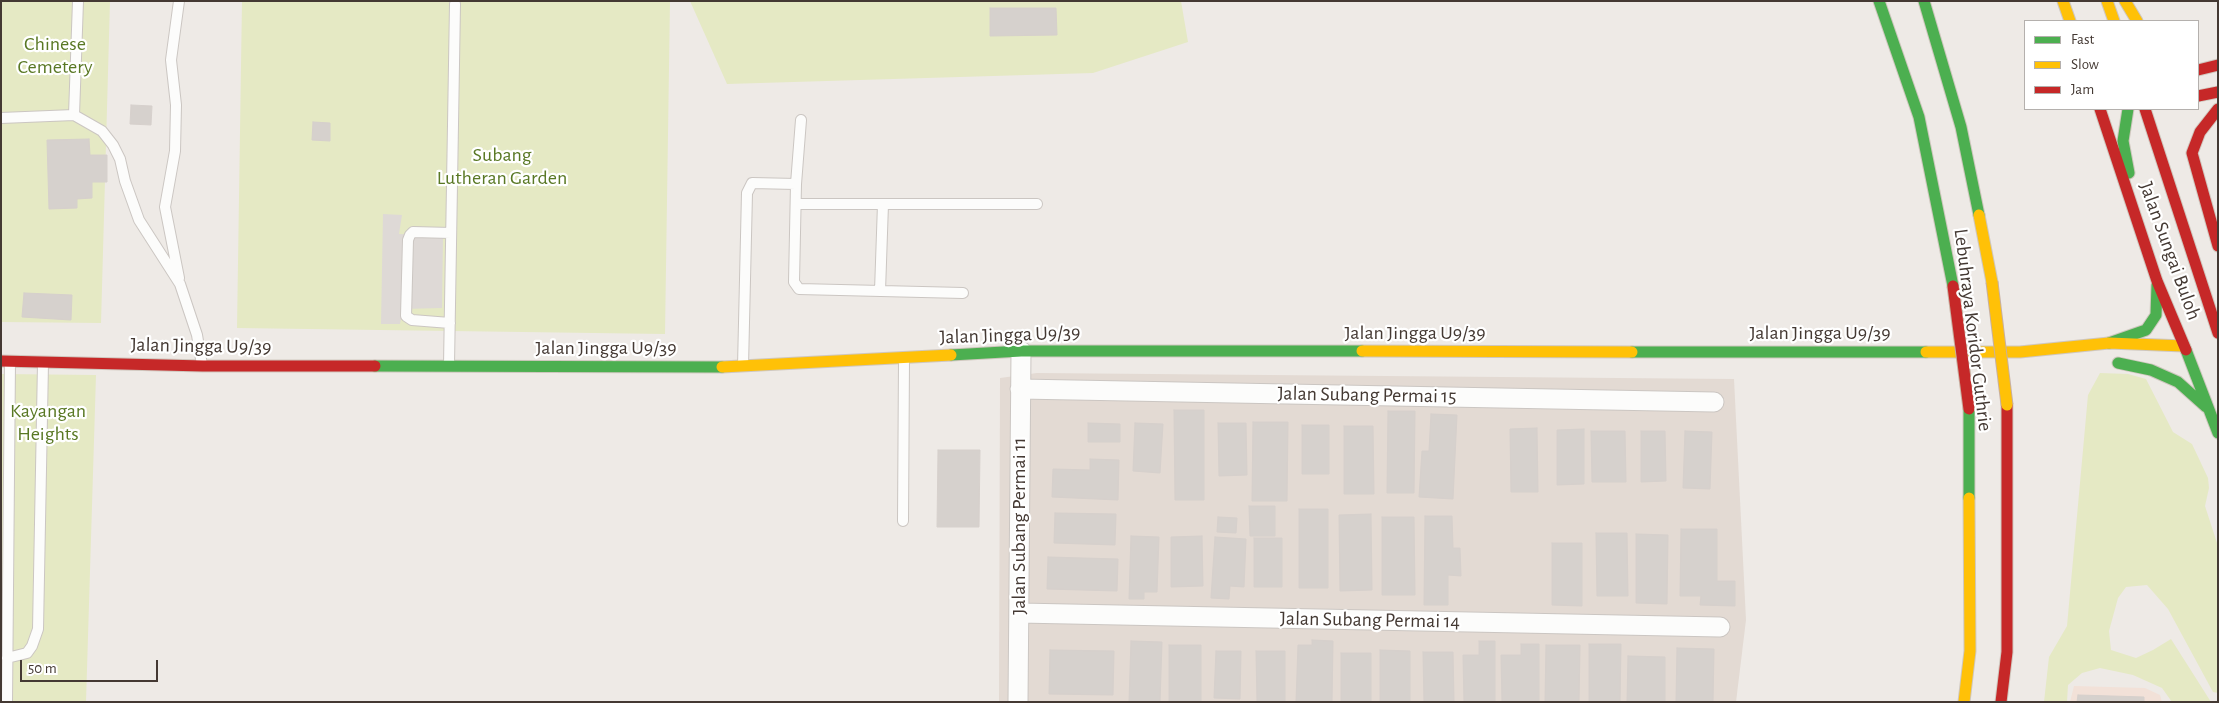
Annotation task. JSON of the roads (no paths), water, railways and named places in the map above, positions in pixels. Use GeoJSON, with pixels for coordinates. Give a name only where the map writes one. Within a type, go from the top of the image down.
{"type":"FeatureCollection","features":[{"type":"Feature","properties":{"kind":"main road","name":"Lebuhraya Koridor Guthrie"},"geometry":{"type":"LineString","coordinates":[[1879,1],[1919,117],[1953,286],[1968,409],[1970,651],[1964,702]]}},
{"type":"Feature","properties":{"kind":"main road","name":"Lebuhraya Koridor Guthrie"},"geometry":{"type":"LineString","coordinates":[[1924,1],[1961,127],[1992,282],[2007,405],[2007,652],[2001,702]]}},
{"type":"Feature","properties":{"kind":"main road"},"geometry":{"type":"LineString","coordinates":[[2063,1],[2070,20]]}},
{"type":"Feature","properties":{"kind":"main road"},"geometry":{"type":"LineString","coordinates":[[2107,1],[2114,20]]}},
{"type":"Feature","properties":{"kind":"main road"},"geometry":{"type":"LineString","coordinates":[[2125,1],[2136,20]]}},
{"type":"Feature","properties":{"kind":"main road"},"geometry":{"type":"LineString","coordinates":[[2199,69],[2216,59]]}},
{"type":"Feature","properties":{"kind":"main road"},"geometry":{"type":"LineString","coordinates":[[2199,96],[2218,92]]}},
{"type":"Feature","properties":{"kind":"main road"},"geometry":{"type":"LineString","coordinates":[[2218,109],[2212,113],[2200,132],[2192,153],[2218,246]]}},
{"type":"Feature","properties":{"kind":"main road","name":"Jalan Sungai Buloh"},"geometry":{"type":"LineString","coordinates":[[2100,110],[2157,281],[2191,352],[2218,433]]}},
{"type":"Feature","properties":{"kind":"main road"},"geometry":{"type":"LineString","coordinates":[[2128,110],[2123,141],[2137,216]]}},
{"type":"Feature","properties":{"kind":"main road","name":"Jalan Sungai Buloh"},"geometry":{"type":"LineString","coordinates":[[2145,110],[2218,333]]}},
{"type":"Feature","properties":{"kind":"main road"},"geometry":{"type":"LineString","coordinates":[[2109,343],[2146,330],[2156,315],[2157,281]]}},
{"type":"Feature","properties":{"kind":"main road"},"geometry":{"type":"LineString","coordinates":[[2206,327],[2210,310]]}},
{"type":"Feature","properties":{"kind":"main road","name":"Jalan Jingga U9/39"},"geometry":{"type":"LineString","coordinates":[[6,361],[202,366],[743,367],[1021,351],[2020,352],[2109,343],[2191,352]]}},
{"type":"Feature","properties":{"kind":"main road","name":"Jalan Jingga U9/39"},"geometry":{"type":"LineString","coordinates":[[2020,352],[2078,359]]}},
{"type":"Feature","properties":{"kind":"main road"},"geometry":{"type":"LineString","coordinates":[[2162,360],[2113,362],[2151,370],[2178,382],[2211,411]]}},
{"type":"Feature","properties":{"kind":"street","name":"Jalan Subang Permai 11"},"geometry":{"type":"LineString","coordinates":[[1018,702],[1021,351]]}},
{"type":"Feature","properties":{"kind":"street","name":"Jalan Subang Permai 15"},"geometry":{"type":"LineString","coordinates":[[1020,389],[1714,402]]}},
{"type":"Feature","properties":{"kind":"street","name":"Jalan Subang Permai 14"},"geometry":{"type":"LineString","coordinates":[[1019,614],[1720,627]]}},
{"type":"Feature","properties":{"kind":"lane"},"geometry":{"type":"LineString","coordinates":[[74,115],[78,1]]}},
{"type":"Feature","properties":{"kind":"lane"},"geometry":{"type":"LineString","coordinates":[[179,2],[171,60],[176,105],[175,151],[165,207],[180,284],[197,335],[202,366]]}},
{"type":"Feature","properties":{"kind":"lane"},"geometry":{"type":"LineString","coordinates":[[449,366],[455,4]]}},
{"type":"Feature","properties":{"kind":"lane"},"geometry":{"type":"LineString","coordinates":[[1,118],[74,115],[102,131],[113,145],[120,159],[125,181],[139,220],[180,284]]}},
{"type":"Feature","properties":{"kind":"lane"},"geometry":{"type":"LineString","coordinates":[[800,120],[796,184],[794,282],[798,289],[963,293]]}},
{"type":"Feature","properties":{"kind":"lane"},"geometry":{"type":"LineString","coordinates":[[743,367],[747,193],[752,183],[796,184]]}},
{"type":"Feature","properties":{"kind":"lane"},"geometry":{"type":"LineString","coordinates":[[796,204],[1037,204]]}},
{"type":"Feature","properties":{"kind":"lane"},"geometry":{"type":"LineString","coordinates":[[880,291],[883,204]]}},
{"type":"Feature","properties":{"kind":"lane"},"geometry":{"type":"LineString","coordinates":[[450,323],[412,320],[406,316],[408,240],[410,235],[413,232],[451,233]]}},
{"type":"Feature","properties":{"kind":"lane"},"geometry":{"type":"LineString","coordinates":[[904,359],[904,521]]}},
{"type":"Feature","properties":{"kind":"lane"},"geometry":{"type":"LineString","coordinates":[[6,361],[7,702]]}},
{"type":"Feature","properties":{"kind":"lane"},"geometry":{"type":"LineString","coordinates":[[7,658],[27,653],[32,646],[38,629],[43,362]]}},
{"type":"Feature","properties":{"kind":"park label","name":"Chinese Cemetery"},"geometry":{"type":"Point","coordinates":[55,56]}},
{"type":"Feature","properties":{"kind":"park label","name":"Subang Lutheran Garden"},"geometry":{"type":"Point","coordinates":[502,166]}},
{"type":"Feature","properties":{"kind":"park label","name":"Kayangan Heights"},"geometry":{"type":"Point","coordinates":[48,422]}}]}
